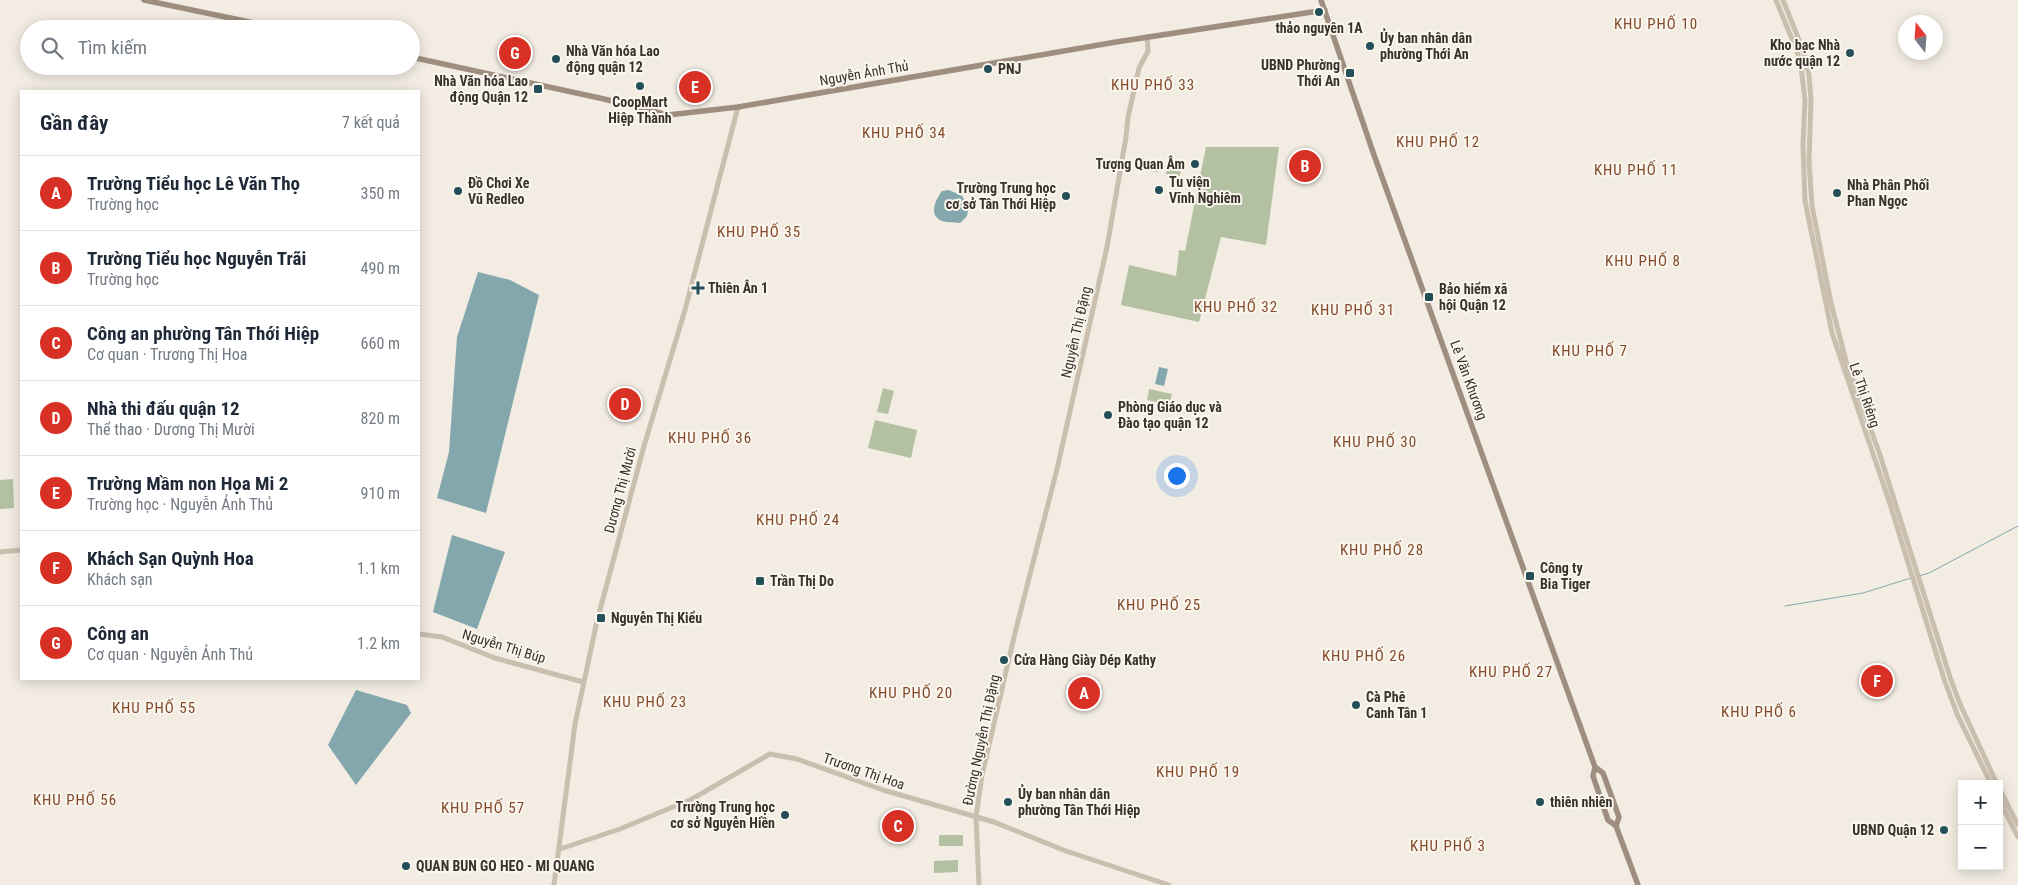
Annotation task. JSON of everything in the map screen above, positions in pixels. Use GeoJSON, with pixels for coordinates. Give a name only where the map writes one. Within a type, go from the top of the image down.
{"type":"FeatureCollection","features":[{"type":"Feature","properties":{"kind":"main road"},"geometry":{"type":"LineString","coordinates":[[144,0],[240,20]]}},
{"type":"Feature","properties":{"kind":"main road","name":"Lê Văn Khương"},"geometry":{"type":"LineString","coordinates":[[1320,0],[1595,767],[1593,776],[1608,820],[1616,826],[1638,885]]}},
{"type":"Feature","properties":{"kind":"main road","name":"Nguyễn Ảnh Thủ"},"geometry":{"type":"LineString","coordinates":[[420,59],[668,115],[738,107],[1147,37],[1324,10]]}},
{"type":"Feature","properties":{"kind":"main road","name":"Lê Văn Khương"},"geometry":{"type":"LineString","coordinates":[[1595,767],[1603,773],[1618,817],[1616,826]]}},
{"type":"Feature","properties":{"kind":"street","name":"Lê Thị Riêng"},"geometry":{"type":"LineString","coordinates":[[1776,0],[1798,54],[1802,74],[1805,100],[1803,144],[1804,201],[1832,333],[1960,704],[1995,780]]}},
{"type":"Feature","properties":{"kind":"street","name":"Lê Thị Riêng"},"geometry":{"type":"LineString","coordinates":[[1783,0],[1796,28],[1809,75],[1811,100],[1809,161],[1811,199],[1831,303],[1846,361],[1880,453],[1914,570]]}},
{"type":"Feature","properties":{"kind":"street","name":"Nguyễn Thị Đặng"},"geometry":{"type":"LineString","coordinates":[[1015,633],[1057,470],[1107,247],[1128,117],[1138,68],[1148,51],[1147,37]]}},
{"type":"Feature","properties":{"kind":"street","name":"Dương Thị Mười"},"geometry":{"type":"LineString","coordinates":[[554,885],[575,724],[596,622],[644,446],[685,310],[738,107]]}},
{"type":"Feature","properties":{"kind":"street"},"geometry":{"type":"LineString","coordinates":[[0,552],[20,550]]}},
{"type":"Feature","properties":{"kind":"street","name":"Lê Thị Riêng"},"geometry":{"type":"LineString","coordinates":[[1919,583],[1944,679],[1957,714],[1989,780]]}},
{"type":"Feature","properties":{"kind":"street","name":"Đường Nguyễn Thị Đặng"},"geometry":{"type":"LineString","coordinates":[[979,884],[976,817],[982,775],[1015,633]]}},
{"type":"Feature","properties":{"kind":"street","name":"Nguyễn Thị Búp"},"geometry":{"type":"LineString","coordinates":[[420,634],[442,638],[495,658],[583,682]]}},
{"type":"Feature","properties":{"kind":"street","name":"Trương Thị Hoa"},"geometry":{"type":"LineString","coordinates":[[560,849],[620,829],[692,799],[770,754],[796,759],[893,793],[976,817],[1066,851],[1169,885]]}},
{"type":"Feature","properties":{"kind":"street"},"geometry":{"type":"LineString","coordinates":[[2003,796],[2018,825]]}},
{"type":"Feature","properties":{"kind":"street"},"geometry":{"type":"LineString","coordinates":[[2003,808],[2018,837]]}},
{"type":"Feature","properties":{"kind":"green space"},"geometry":{"type":"Polygon","coordinates":[[[1206,147],[1279,147],[1266,245],[1221,237],[1199,322],[1121,305],[1129,265],[1176,276],[1179,250],[1185,251],[1206,147]]]}},
{"type":"Feature","properties":{"kind":"green space"},"geometry":{"type":"Polygon","coordinates":[[[1148,159],[1155,160],[1159,165],[1158,172],[1144,170],[1148,159]]]}},
{"type":"Feature","properties":{"kind":"green space"},"geometry":{"type":"Polygon","coordinates":[[[1174,163],[1181,165],[1180,176],[1166,174],[1167,166],[1174,163]]]}},
{"type":"Feature","properties":{"kind":"green space"},"geometry":{"type":"Polygon","coordinates":[[[883,388],[894,391],[888,414],[877,412],[883,388]]]}},
{"type":"Feature","properties":{"kind":"green space"},"geometry":{"type":"Polygon","coordinates":[[[1149,389],[1172,394],[1169,405],[1147,400],[1149,389]]]}},
{"type":"Feature","properties":{"kind":"green space"},"geometry":{"type":"Polygon","coordinates":[[[875,420],[917,430],[911,458],[868,448],[875,420]]]}},
{"type":"Feature","properties":{"kind":"green space"},"geometry":{"type":"Polygon","coordinates":[[[13,479],[14,508],[0,509],[0,480],[13,479]]]}},
{"type":"Feature","properties":{"kind":"green space"},"geometry":{"type":"Polygon","coordinates":[[[939,835],[963,835],[963,846],[939,846],[939,835]]]}},
{"type":"Feature","properties":{"kind":"green space"},"geometry":{"type":"Polygon","coordinates":[[[958,860],[958,872],[934,873],[934,861],[958,860]]]}},
{"type":"Feature","properties":{"kind":"water"},"geometry":{"type":"Polygon","coordinates":[[[949,190],[962,196],[969,206],[967,216],[960,223],[942,221],[936,217],[934,210],[936,201],[942,191],[949,190]]]}},
{"type":"Feature","properties":{"kind":"water"},"geometry":{"type":"Polygon","coordinates":[[[478,272],[510,280],[539,295],[486,513],[437,498],[449,452],[457,337],[478,272]]]}},
{"type":"Feature","properties":{"kind":"water"},"geometry":{"type":"Polygon","coordinates":[[[1159,367],[1168,369],[1164,386],[1155,384],[1159,367]]]}},
{"type":"Feature","properties":{"kind":"water"},"geometry":{"type":"Polygon","coordinates":[[[452,535],[505,552],[477,629],[433,612],[452,535]]]}},
{"type":"Feature","properties":{"kind":"water"},"geometry":{"type":"Polygon","coordinates":[[[356,690],[407,705],[411,713],[356,785],[328,745],[356,690]]]}},
{"type":"Feature","properties":{"kind":"waterway"},"geometry":{"type":"LineString","coordinates":[[1919,576],[1929,573],[2018,526]]}},
{"type":"Feature","properties":{"kind":"waterway"},"geometry":{"type":"LineString","coordinates":[[1785,606],[1863,593],[1911,578]]}},
{"type":"Feature","properties":{"kind":"place","name":"thảo nguyên 1A"},"geometry":{"type":"Point","coordinates":[1319,12]}},
{"type":"Feature","properties":{"kind":"place","name":"Ủy ban nhân dân phường Thới An"},"geometry":{"type":"Point","coordinates":[1370,46]}},
{"type":"Feature","properties":{"kind":"place","name":"Công an"},"geometry":{"type":"Point","coordinates":[515,53]}},
{"type":"Feature","properties":{"kind":"place","name":"Kho bạc Nhà nước quận 12"},"geometry":{"type":"Point","coordinates":[1850,53]}},
{"type":"Feature","properties":{"kind":"place","name":"Nhà Văn hóa Lao động quận 12"},"geometry":{"type":"Point","coordinates":[556,59]}},
{"type":"Feature","properties":{"kind":"place","name":"PNJ"},"geometry":{"type":"Point","coordinates":[988,69]}},
{"type":"Feature","properties":{"kind":"place","name":"UBND Phường Thới An"},"geometry":{"type":"Point","coordinates":[1350,73]}},
{"type":"Feature","properties":{"kind":"place","name":"CoopMart Hiệp Thành"},"geometry":{"type":"Point","coordinates":[640,86]}},
{"type":"Feature","properties":{"kind":"place","name":"Trường Mầm non Họa Mi 2"},"geometry":{"type":"Point","coordinates":[695,87]}},
{"type":"Feature","properties":{"kind":"place","name":"Nhà Văn hóa Lao động Quận 12"},"geometry":{"type":"Point","coordinates":[538,89]}},
{"type":"Feature","properties":{"kind":"place","name":"Tượng Quan Âm"},"geometry":{"type":"Point","coordinates":[1195,164]}},
{"type":"Feature","properties":{"kind":"place","name":"Trường Tiểu học Nguyễn Trãi"},"geometry":{"type":"Point","coordinates":[1305,166]}},
{"type":"Feature","properties":{"kind":"place","name":"Tu viện Vĩnh Nghiêm"},"geometry":{"type":"Point","coordinates":[1159,190]}},
{"type":"Feature","properties":{"kind":"place","name":"Đồ Chơi Xe Vũ Redleo"},"geometry":{"type":"Point","coordinates":[458,191]}},
{"type":"Feature","properties":{"kind":"place","name":"Nhà Phân Phối Phan Ngọc"},"geometry":{"type":"Point","coordinates":[1837,193]}},
{"type":"Feature","properties":{"kind":"place","name":"Trường Trung học cơ sở Tân Thới Hiệp"},"geometry":{"type":"Point","coordinates":[1066,196]}},
{"type":"Feature","properties":{"kind":"place","name":"Thiên Ân 1"},"geometry":{"type":"Point","coordinates":[698,288]}},
{"type":"Feature","properties":{"kind":"place","name":"Bảo hiểm xã hội Quận 12"},"geometry":{"type":"Point","coordinates":[1429,297]}},
{"type":"Feature","properties":{"kind":"place","name":"Nhà thi đấu quận 12"},"geometry":{"type":"Point","coordinates":[625,404]}},
{"type":"Feature","properties":{"kind":"place","name":"Phòng Giáo dục và Đào tạo quận 12"},"geometry":{"type":"Point","coordinates":[1108,415]}},
{"type":"Feature","properties":{"kind":"place","name":"Công ty Bia Tiger"},"geometry":{"type":"Point","coordinates":[1530,576]}},
{"type":"Feature","properties":{"kind":"place","name":"Trần Thị Do"},"geometry":{"type":"Point","coordinates":[760,581]}},
{"type":"Feature","properties":{"kind":"place","name":"Nguyễn Thị Kiểu"},"geometry":{"type":"Point","coordinates":[601,618]}},
{"type":"Feature","properties":{"kind":"place","name":"Cửa Hàng Giày Dép Kathy"},"geometry":{"type":"Point","coordinates":[1004,660]}},
{"type":"Feature","properties":{"kind":"place","name":"Khách Sạn Quỳnh Hoa"},"geometry":{"type":"Point","coordinates":[1877,681]}},
{"type":"Feature","properties":{"kind":"place","name":"Trường Tiểu học Lê Văn Thọ"},"geometry":{"type":"Point","coordinates":[1084,693]}},
{"type":"Feature","properties":{"kind":"place","name":"Cà Phê Canh Tân 1"},"geometry":{"type":"Point","coordinates":[1356,705]}},
{"type":"Feature","properties":{"kind":"place","name":"Ủy ban nhân dân phường Tân Thới Hiệp"},"geometry":{"type":"Point","coordinates":[1008,802]}},
{"type":"Feature","properties":{"kind":"place","name":"thiên nhiên"},"geometry":{"type":"Point","coordinates":[1540,802]}},
{"type":"Feature","properties":{"kind":"place","name":"Trường Trung học cơ sở Nguyễn Hiền"},"geometry":{"type":"Point","coordinates":[785,815]}},
{"type":"Feature","properties":{"kind":"place","name":"Công an phường Tân Thới Hiệp"},"geometry":{"type":"Point","coordinates":[898,826]}},
{"type":"Feature","properties":{"kind":"place","name":"UBND Quận 12"},"geometry":{"type":"Point","coordinates":[1944,830]}},
{"type":"Feature","properties":{"kind":"place","name":"QUAN BUN GO HEO - MI QUANG"},"geometry":{"type":"Point","coordinates":[406,866]}},
{"type":"Feature","properties":{"kind":"district","name":"KHU PHỐ 10"},"geometry":{"type":"Point","coordinates":[1656,24]}},
{"type":"Feature","properties":{"kind":"district","name":"KHU PHỐ 33"},"geometry":{"type":"Point","coordinates":[1153,85]}},
{"type":"Feature","properties":{"kind":"district","name":"KHU PHỐ 34"},"geometry":{"type":"Point","coordinates":[904,133]}},
{"type":"Feature","properties":{"kind":"district","name":"KHU PHỐ 12"},"geometry":{"type":"Point","coordinates":[1438,142]}},
{"type":"Feature","properties":{"kind":"district","name":"KHU PHỐ 11"},"geometry":{"type":"Point","coordinates":[1636,170]}},
{"type":"Feature","properties":{"kind":"district","name":"KHU PHỐ 35"},"geometry":{"type":"Point","coordinates":[759,232]}},
{"type":"Feature","properties":{"kind":"district","name":"KHU PHỐ 8"},"geometry":{"type":"Point","coordinates":[1643,261]}},
{"type":"Feature","properties":{"kind":"district","name":"KHU PHỐ 32"},"geometry":{"type":"Point","coordinates":[1236,307]}},
{"type":"Feature","properties":{"kind":"district","name":"KHU PHỐ 31"},"geometry":{"type":"Point","coordinates":[1353,310]}},
{"type":"Feature","properties":{"kind":"district","name":"KHU PHỐ 7"},"geometry":{"type":"Point","coordinates":[1590,351]}},
{"type":"Feature","properties":{"kind":"district","name":"KHU PHỐ 36"},"geometry":{"type":"Point","coordinates":[710,438]}},
{"type":"Feature","properties":{"kind":"district","name":"KHU PHỐ 30"},"geometry":{"type":"Point","coordinates":[1375,442]}},
{"type":"Feature","properties":{"kind":"district","name":"KHU PHỐ 24"},"geometry":{"type":"Point","coordinates":[798,520]}},
{"type":"Feature","properties":{"kind":"district","name":"KHU PHỐ 28"},"geometry":{"type":"Point","coordinates":[1382,550]}},
{"type":"Feature","properties":{"kind":"district","name":"KHU PHỐ 25"},"geometry":{"type":"Point","coordinates":[1159,605]}},
{"type":"Feature","properties":{"kind":"district","name":"KHU PHỐ 26"},"geometry":{"type":"Point","coordinates":[1364,656]}},
{"type":"Feature","properties":{"kind":"district","name":"KHU PHỐ 27"},"geometry":{"type":"Point","coordinates":[1511,672]}},
{"type":"Feature","properties":{"kind":"district","name":"KHU PHỐ 20"},"geometry":{"type":"Point","coordinates":[911,693]}},
{"type":"Feature","properties":{"kind":"district","name":"KHU PHỐ 23"},"geometry":{"type":"Point","coordinates":[645,702]}},
{"type":"Feature","properties":{"kind":"district","name":"KHU PHỐ 55"},"geometry":{"type":"Point","coordinates":[154,708]}},
{"type":"Feature","properties":{"kind":"district","name":"KHU PHỐ 6"},"geometry":{"type":"Point","coordinates":[1759,712]}},
{"type":"Feature","properties":{"kind":"district","name":"KHU PHỐ 19"},"geometry":{"type":"Point","coordinates":[1198,772]}},
{"type":"Feature","properties":{"kind":"district","name":"KHU PHỐ 56"},"geometry":{"type":"Point","coordinates":[75,800]}},
{"type":"Feature","properties":{"kind":"district","name":"KHU PHỐ 57"},"geometry":{"type":"Point","coordinates":[483,808]}},
{"type":"Feature","properties":{"kind":"district","name":"KHU PHỐ 3"},"geometry":{"type":"Point","coordinates":[1448,846]}}]}
